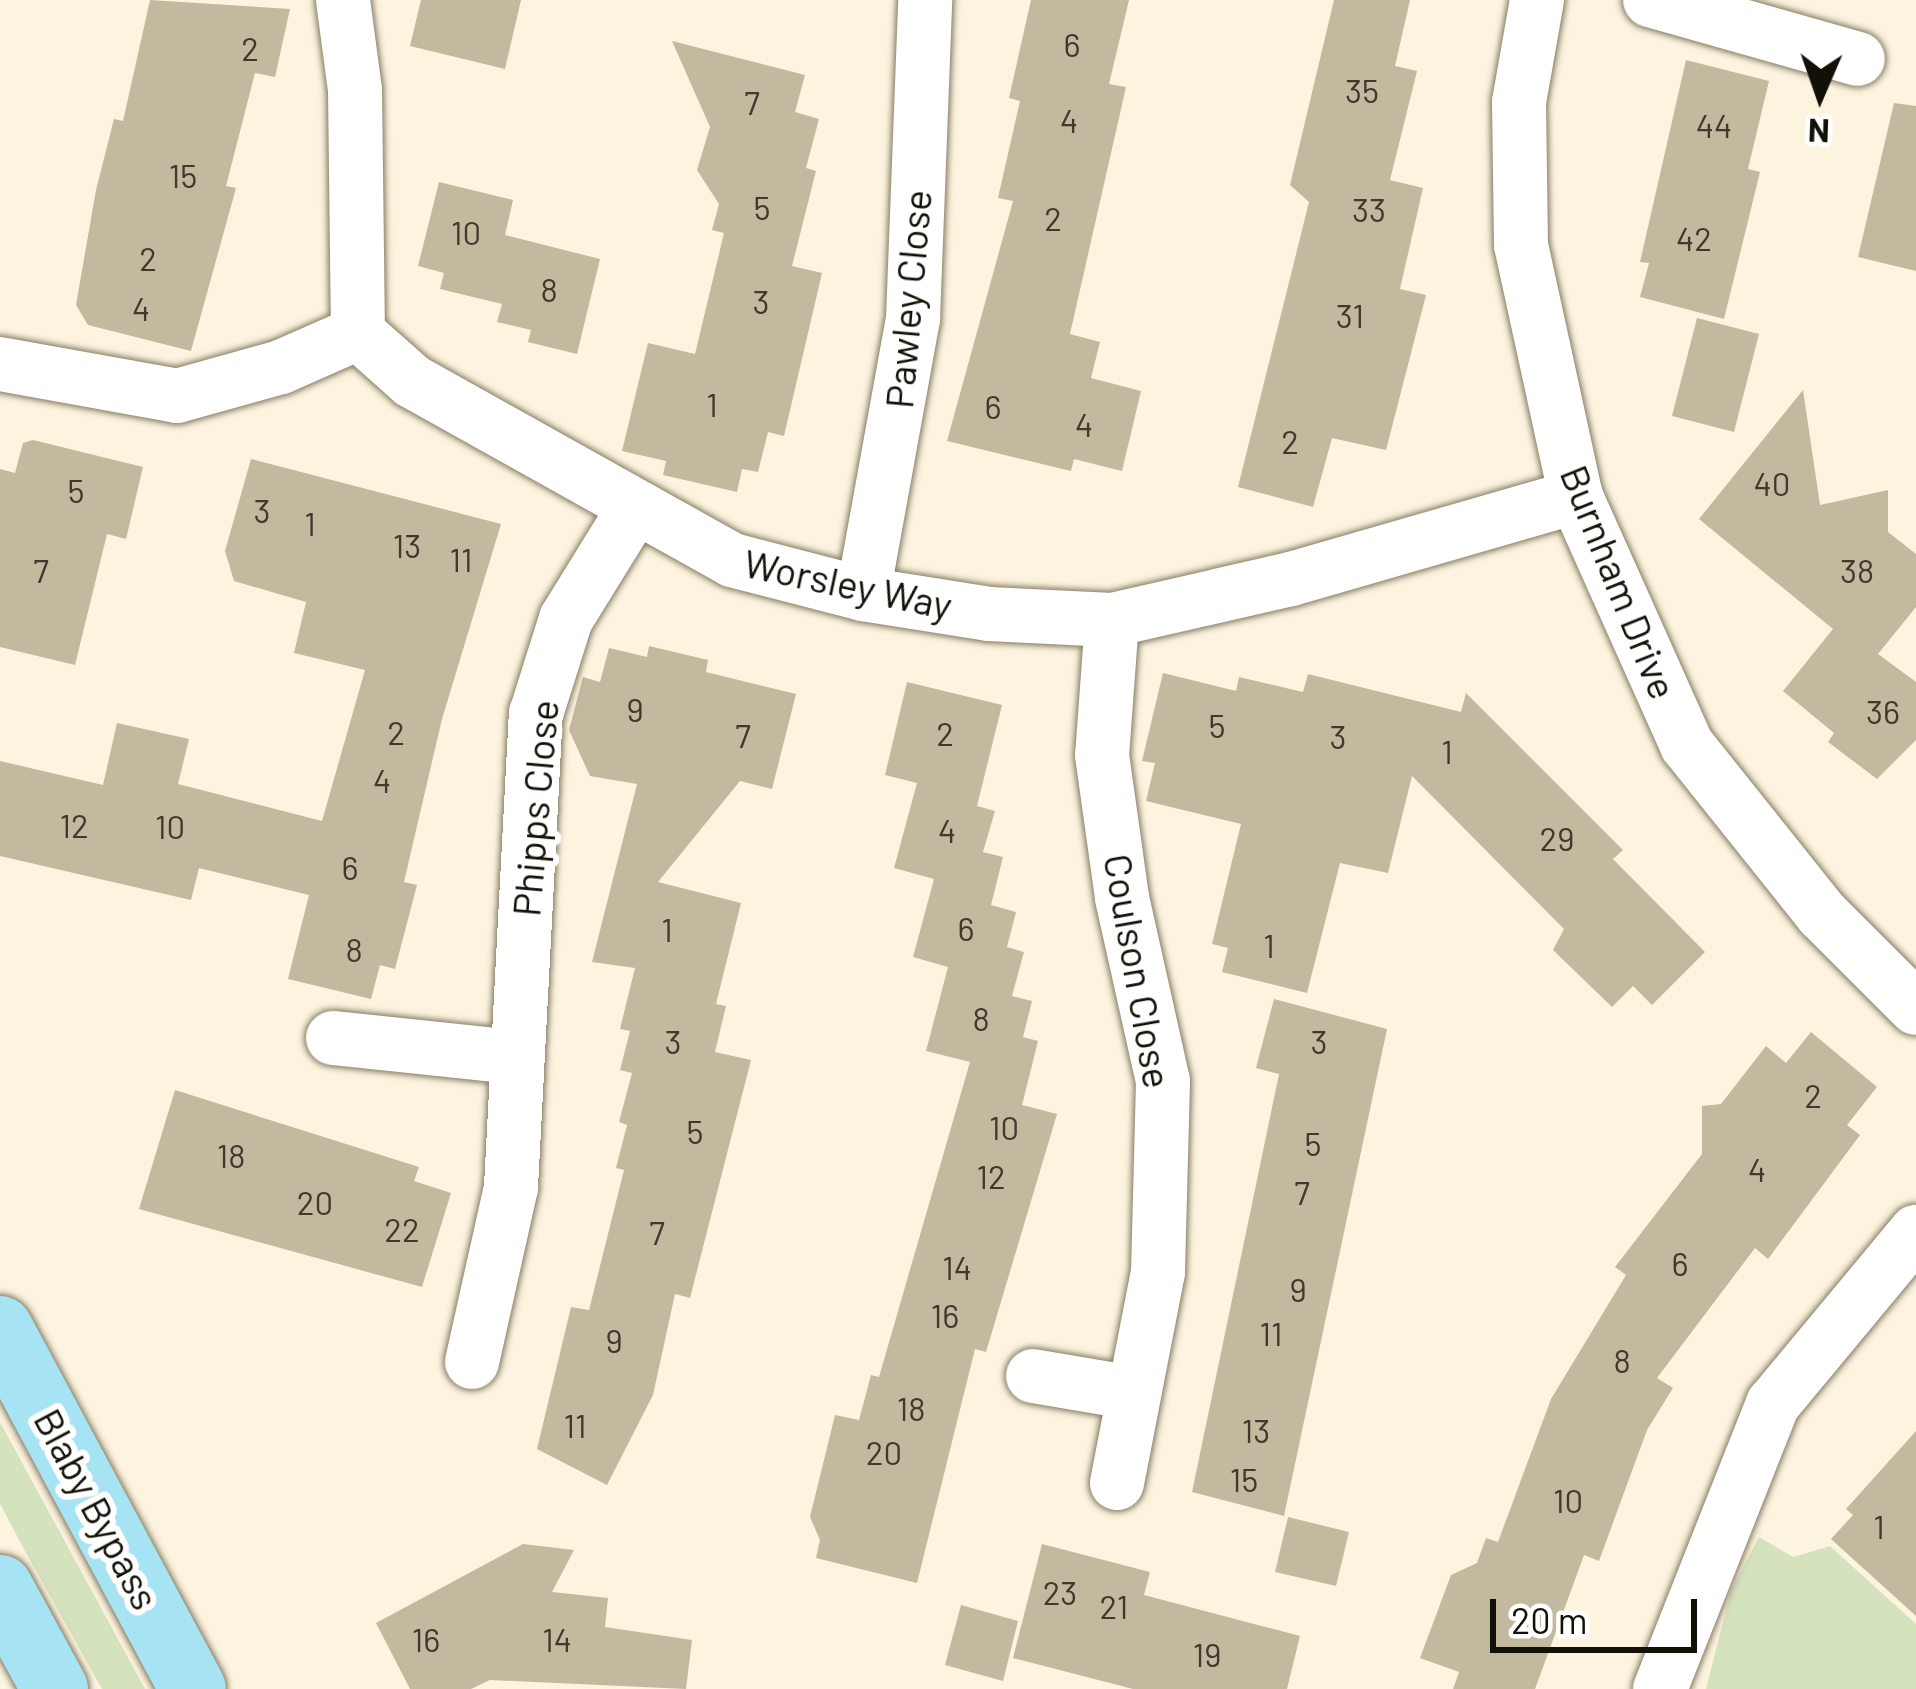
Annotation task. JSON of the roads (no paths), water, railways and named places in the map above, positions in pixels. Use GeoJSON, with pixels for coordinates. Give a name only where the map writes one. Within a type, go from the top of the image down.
{"type":"FeatureCollection","features":[{"type":"Feature","properties":{"kind":"main road","name":"Blaby Bypass"},"geometry":{"type":"LineString","coordinates":[[0,1329],[193,1689]]}},
{"type":"Feature","properties":{"kind":"main road"},"geometry":{"type":"LineString","coordinates":[[0,1588],[55,1689]]}},
{"type":"Feature","properties":{"kind":"street"},"geometry":{"type":"LineString","coordinates":[[0,364],[176,396],[281,367],[358,333],[355,90],[344,0]]}},
{"type":"Feature","properties":{"kind":"street","name":"Pawley Close"},"geometry":{"type":"LineString","coordinates":[[863,594],[913,319],[925,0]]}},
{"type":"Feature","properties":{"kind":"street","name":"Burnham Drive"},"geometry":{"type":"LineString","coordinates":[[1537,0],[1519,102],[1521,245],[1576,497],[1687,745],[1822,914],[1916,1008]]}},
{"type":"Feature","properties":{"kind":"street"},"geometry":{"type":"LineString","coordinates":[[1650,0],[1858,59]]}},
{"type":"Feature","properties":{"kind":"street","name":"Worsley Way"},"geometry":{"type":"LineString","coordinates":[[358,333],[412,381],[732,560],[863,594],[989,614],[1112,620],[1291,580],[1576,497]]}},
{"type":"Feature","properties":{"kind":"street","name":"Phipps Close"},"geometry":{"type":"LineString","coordinates":[[472,1362],[511,1187],[536,714],[566,619],[634,509]]}},
{"type":"Feature","properties":{"kind":"street","name":"Coulson Close"},"geometry":{"type":"LineString","coordinates":[[1112,620],[1102,754],[1122,898],[1163,1081],[1158,1272],[1117,1483]]}},
{"type":"Feature","properties":{"kind":"street"},"geometry":{"type":"LineString","coordinates":[[333,1038],[515,1058]]}},
{"type":"Feature","properties":{"kind":"street"},"geometry":{"type":"LineString","coordinates":[[1660,1689],[1773,1404],[1916,1232]]}},
{"type":"Feature","properties":{"kind":"street"},"geometry":{"type":"LineString","coordinates":[[1033,1376],[1133,1393]]}}]}
